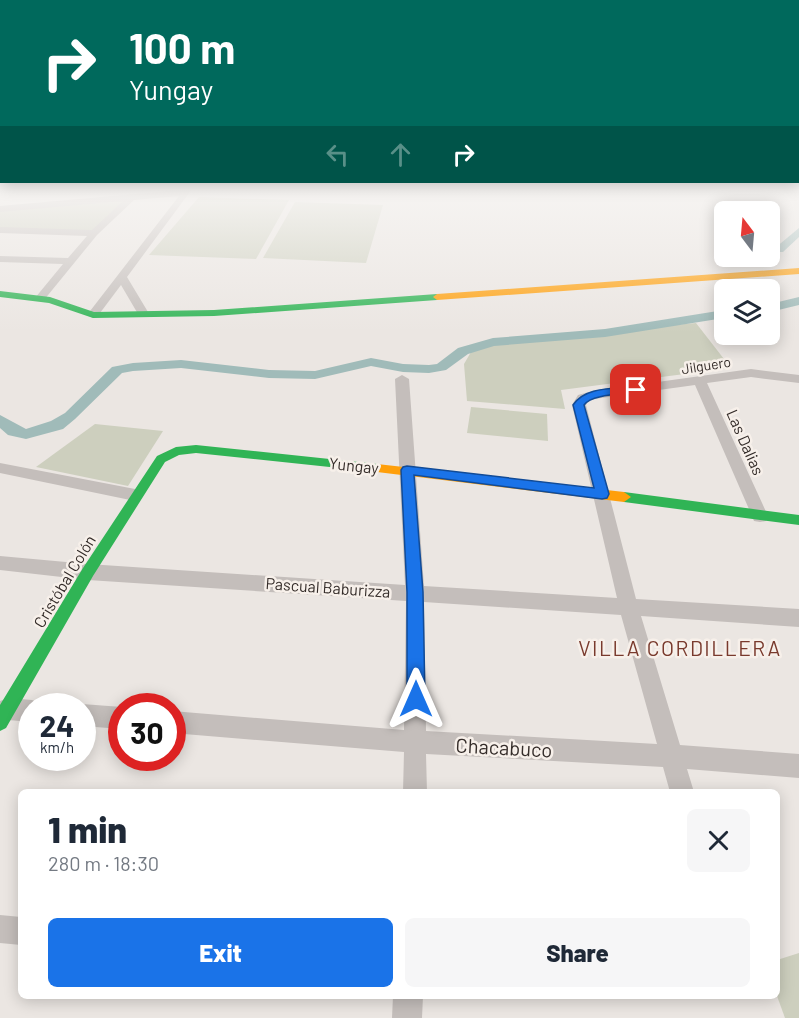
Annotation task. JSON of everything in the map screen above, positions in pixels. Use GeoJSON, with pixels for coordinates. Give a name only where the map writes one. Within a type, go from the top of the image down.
{"type":"FeatureCollection","features":[{"type":"Feature","properties":{"kind":"street"},"geometry":{"type":"LineString","coordinates":[[40,298],[91,237]]}},
{"type":"Feature","properties":{"kind":"street"},"geometry":{"type":"LineString","coordinates":[[93,315],[153,237]]}},
{"type":"Feature","properties":{"kind":"street"},"geometry":{"type":"LineString","coordinates":[[0,259],[70,261]]}},
{"type":"Feature","properties":{"kind":"street"},"geometry":{"type":"LineString","coordinates":[[0,294],[40,298],[59,303],[77,312],[93,315],[237,311],[799,271]]}},
{"type":"Feature","properties":{"kind":"street"},"geometry":{"type":"LineString","coordinates":[[122,277],[132,300],[142,312]]}},
{"type":"Feature","properties":{"kind":"street","name":"Jilguero"},"geometry":{"type":"LineString","coordinates":[[602,494],[579,405],[583,398],[751,374],[765,373],[798,381]]}},
{"type":"Feature","properties":{"kind":"street"},"geometry":{"type":"LineString","coordinates":[[402,379],[415,592],[415,789]]}},
{"type":"Feature","properties":{"kind":"street","name":"Las Dalias"},"geometry":{"type":"LineString","coordinates":[[700,382],[760,516]]}},
{"type":"Feature","properties":{"kind":"street","name":"Yungay"},"geometry":{"type":"LineString","coordinates":[[161,459],[176,451],[196,449],[407,470],[799,520]]}},
{"type":"Feature","properties":{"kind":"street","name":"Cristóbal Colón"},"geometry":{"type":"LineString","coordinates":[[4,716],[135,495],[161,459]]}},
{"type":"Feature","properties":{"kind":"street"},"geometry":{"type":"LineString","coordinates":[[0,468],[135,495]]}},
{"type":"Feature","properties":{"kind":"street"},"geometry":{"type":"LineString","coordinates":[[602,494],[629,608],[681,789]]}},
{"type":"Feature","properties":{"kind":"street","name":"Pascual Baburizza"},"geometry":{"type":"LineString","coordinates":[[0,563],[88,572],[799,618]]}},
{"type":"Feature","properties":{"kind":"street","name":"Chacabuco"},"geometry":{"type":"LineString","coordinates":[[186,724],[416,742],[672,756],[799,766]]}},
{"type":"Feature","properties":{"kind":"street"},"geometry":{"type":"LineString","coordinates":[[0,929],[18,931]]}},
{"type":"Feature","properties":{"kind":"street"},"geometry":{"type":"LineString","coordinates":[[407,1018],[408,999]]}},
{"type":"Feature","properties":{"kind":"green space"},"geometry":{"type":"Polygon","coordinates":[[[165,237],[269,237],[256,259],[149,255],[165,237]]]}},
{"type":"Feature","properties":{"kind":"green space"},"geometry":{"type":"Polygon","coordinates":[[[275,237],[374,237],[366,263],[263,258],[275,237]]]}},
{"type":"Feature","properties":{"kind":"green space"},"geometry":{"type":"Polygon","coordinates":[[[696,323],[731,368],[561,390],[565,409],[467,401],[464,364],[471,352],[512,340],[696,323]]]}},
{"type":"Feature","properties":{"kind":"green space"},"geometry":{"type":"Polygon","coordinates":[[[471,407],[547,414],[548,441],[467,433],[471,407]]]}},
{"type":"Feature","properties":{"kind":"green space"},"geometry":{"type":"Polygon","coordinates":[[[95,424],[163,431],[128,486],[36,467],[95,424]]]}},
{"type":"Feature","properties":{"kind":"green space"},"geometry":{"type":"Polygon","coordinates":[[[799,953],[799,1018],[785,1018],[778,999],[780,999],[780,959],[799,953]]]}},
{"type":"Feature","properties":{"kind":"waterway"},"geometry":{"type":"LineString","coordinates":[[780,249],[793,237]]}},
{"type":"Feature","properties":{"kind":"waterway"},"geometry":{"type":"LineString","coordinates":[[780,306],[799,301]]}},
{"type":"Feature","properties":{"kind":"waterway"},"geometry":{"type":"LineString","coordinates":[[0,420],[14,431],[26,434],[57,425],[70,416],[117,370],[133,367],[181,364],[269,374],[315,375],[371,362],[403,368],[429,369],[441,367],[463,351],[493,342],[605,333],[714,316]]}},
{"type":"Feature","properties":{"kind":"traffic: fast"},"geometry":{"type":"LineString","coordinates":[[0,294],[50,300],[93,315],[214,313],[437,297]]}},
{"type":"Feature","properties":{"kind":"traffic: fast"},"geometry":{"type":"LineString","coordinates":[[0,722],[88,572],[161,459],[176,451],[196,449],[377,468]]}},
{"type":"Feature","properties":{"kind":"traffic: fast"},"geometry":{"type":"LineString","coordinates":[[624,497],[799,520]]}},
{"type":"Feature","properties":{"kind":"traffic: slow"},"geometry":{"type":"LineString","coordinates":[[437,297],[799,271]]}},
{"type":"Feature","properties":{"kind":"traffic: slow"},"geometry":{"type":"LineString","coordinates":[[377,468],[624,497]]}},
{"type":"Feature","properties":{"kind":"district","name":"VILLA CORDILLERA"},"geometry":{"type":"Point","coordinates":[680,647]}},
{"type":"Feature","properties":{"kind":"route"},"geometry":{"type":"LineString","coordinates":[[416,699],[415,592],[407,470],[602,494],[579,405],[583,398],[593,395],[636,390]]}}]}
